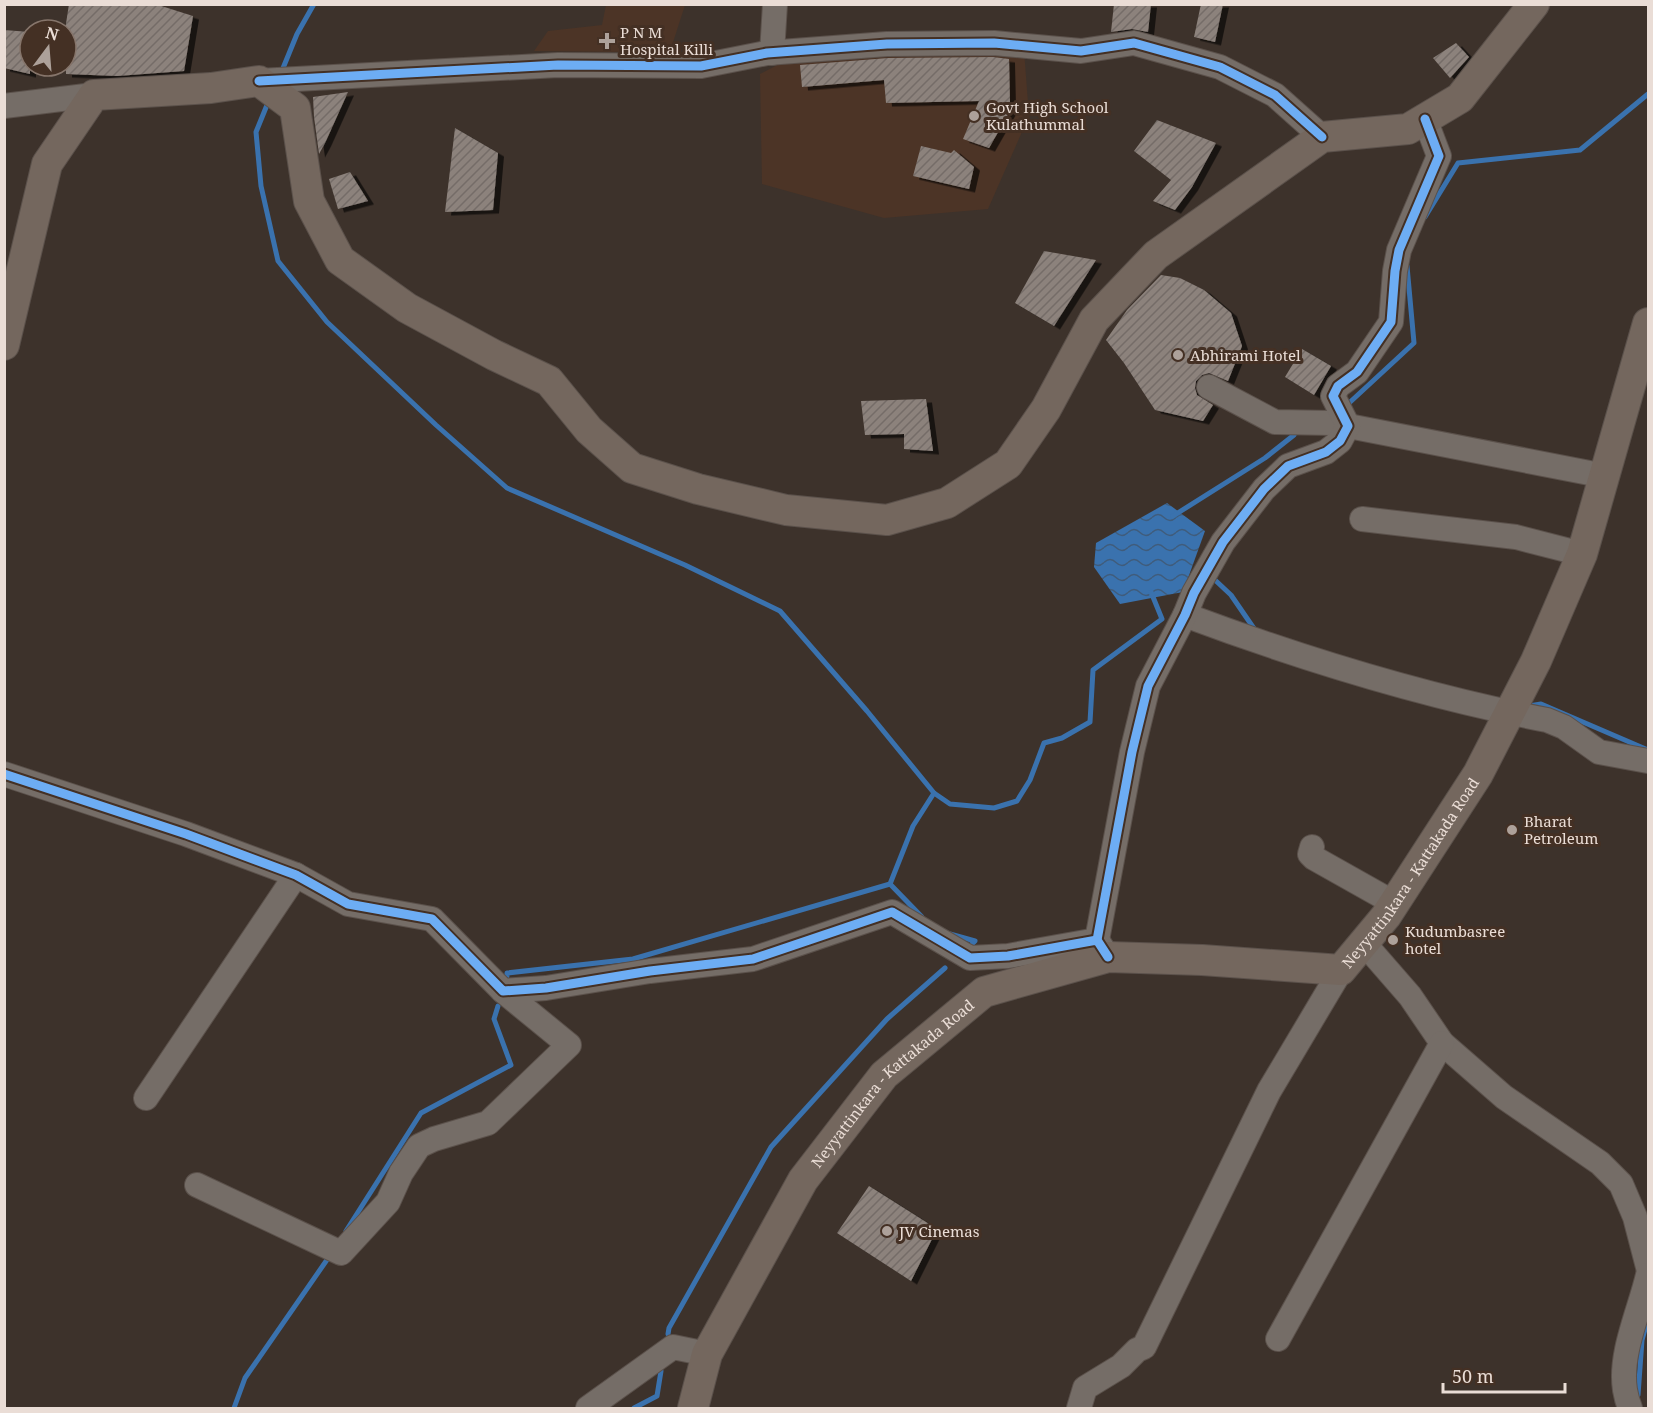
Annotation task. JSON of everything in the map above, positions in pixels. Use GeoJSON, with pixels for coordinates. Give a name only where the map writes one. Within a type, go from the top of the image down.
{"type":"FeatureCollection","features":[{"type":"Feature","properties":{"kind":"main road"},"geometry":{"type":"LineString","coordinates":[[4,345],[47,164],[94,95],[211,88],[259,81],[295,108],[309,201],[340,260],[407,308],[494,355],[549,381],[589,430],[632,468],[698,489],[786,510],[887,520],[947,503],[1008,464],[1046,409],[1094,320],[1156,255],[1322,137],[1408,129],[1460,98],[1534,4]]}},
{"type":"Feature","properties":{"kind":"main road","name":"Neyyattinkara - Kattakada Road"},"geometry":{"type":"LineString","coordinates":[[693,1408],[707,1354],[803,1180],[884,1075],[984,992],[1103,949],[1202,960],[1341,970],[1394,903],[1478,774],[1536,661],[1582,554],[1648,323]]}},
{"type":"Feature","properties":{"kind":"street"},"geometry":{"type":"LineString","coordinates":[[772,53],[775,4]]}},
{"type":"Feature","properties":{"kind":"street"},"geometry":{"type":"LineString","coordinates":[[259,81],[558,65],[702,66],[772,53],[887,44],[994,43],[1081,51],[1134,43],[1220,67],[1275,95],[1322,137]]}},
{"type":"Feature","properties":{"kind":"street"},"geometry":{"type":"LineString","coordinates":[[4,106],[94,95]]}},
{"type":"Feature","properties":{"kind":"street"},"geometry":{"type":"LineString","coordinates":[[1348,426],[1333,396],[1338,386],[1357,372],[1391,322],[1399,250],[1439,156],[1425,119]]}},
{"type":"Feature","properties":{"kind":"street"},"geometry":{"type":"LineString","coordinates":[[1209,387],[1275,422],[1333,423],[1605,476]]}},
{"type":"Feature","properties":{"kind":"street"},"geometry":{"type":"LineString","coordinates":[[503,992],[753,959],[892,912],[970,958],[1103,949],[1132,752],[1148,686],[1185,615],[1194,592],[1223,542],[1264,489],[1288,466],[1326,452],[1340,441],[1348,426]]}},
{"type":"Feature","properties":{"kind":"street"},"geometry":{"type":"LineString","coordinates":[[1362,519],[1516,537],[1582,554]]}},
{"type":"Feature","properties":{"kind":"street"},"geometry":{"type":"LineString","coordinates":[[1185,615],[1286,651],[1438,697],[1547,720],[1564,727],[1599,752],[1648,761]]}},
{"type":"Feature","properties":{"kind":"street"},"geometry":{"type":"LineString","coordinates":[[5,775],[186,834],[296,875],[348,904],[432,919],[503,992],[568,1045],[488,1123],[434,1139],[419,1146],[401,1173],[388,1202],[332,1249],[197,1185]]}},
{"type":"Feature","properties":{"kind":"street"},"geometry":{"type":"LineString","coordinates":[[1312,848],[1310,854],[1314,858],[1394,903]]}},
{"type":"Feature","properties":{"kind":"street"},"geometry":{"type":"LineString","coordinates":[[146,1098],[296,875]]}},
{"type":"Feature","properties":{"kind":"street"},"geometry":{"type":"LineString","coordinates":[[1363,942],[1410,996],[1442,1043],[1504,1097],[1600,1163],[1621,1184],[1635,1217],[1648,1267]]}},
{"type":"Feature","properties":{"kind":"street"},"geometry":{"type":"LineString","coordinates":[[1078,1408],[1085,1388],[1121,1366],[1137,1350],[1144,1347],[1269,1091],[1341,970]]}},
{"type":"Feature","properties":{"kind":"street"},"geometry":{"type":"LineString","coordinates":[[1278,1339],[1442,1043]]}},
{"type":"Feature","properties":{"kind":"street"},"geometry":{"type":"LineString","coordinates":[[1630,1408],[1625,1390],[1625,1363],[1648,1275]]}},
{"type":"Feature","properties":{"kind":"street"},"geometry":{"type":"LineString","coordinates":[[588,1408],[673,1347],[707,1354]]}},
{"type":"Feature","properties":{"kind":"shaded area","name":"P N M Hospital Killi"},"geometry":{"type":"Polygon","coordinates":[[[606,5],[685,5],[668,58],[628,52],[534,51],[548,31],[602,25],[606,5]]]}},
{"type":"Feature","properties":{"kind":"shaded area"},"geometry":{"type":"Polygon","coordinates":[[[1024,50],[1029,116],[988,209],[884,218],[762,184],[760,74],[791,58],[1024,50]]]}},
{"type":"Feature","properties":{"kind":"water"},"geometry":{"type":"Polygon","coordinates":[[[1167,503],[1205,531],[1183,592],[1120,604],[1094,567],[1096,543],[1167,503]]]}},
{"type":"Feature","properties":{"kind":"building"},"geometry":{"type":"Polygon","coordinates":[[[69,4],[155,4],[193,16],[184,71],[117,76],[78,74],[78,18],[67,18],[69,4]]]}},
{"type":"Feature","properties":{"kind":"building"},"geometry":{"type":"Polygon","coordinates":[[[1114,4],[1151,4],[1148,32],[1132,29],[1111,32],[1114,4]]]}},
{"type":"Feature","properties":{"kind":"building"},"geometry":{"type":"Polygon","coordinates":[[[1201,4],[1223,4],[1215,42],[1194,37],[1201,4]]]}},
{"type":"Feature","properties":{"kind":"building"},"geometry":{"type":"Polygon","coordinates":[[[4,30],[18,31],[18,71],[4,68],[4,30]]]}},
{"type":"Feature","properties":{"kind":"building"},"geometry":{"type":"Polygon","coordinates":[[[1456,43],[1469,57],[1450,78],[1433,58],[1456,43]]]}},
{"type":"Feature","properties":{"kind":"building"},"geometry":{"type":"Polygon","coordinates":[[[993,57],[1009,59],[1010,103],[1013,106],[989,148],[963,139],[979,101],[886,103],[884,80],[802,87],[800,65],[888,58],[993,57]]]}},
{"type":"Feature","properties":{"kind":"building"},"geometry":{"type":"Polygon","coordinates":[[[348,92],[325,143],[319,154],[313,97],[348,92]]]}},
{"type":"Feature","properties":{"kind":"building"},"geometry":{"type":"Polygon","coordinates":[[[1157,120],[1216,143],[1192,187],[1175,210],[1153,201],[1171,180],[1134,151],[1157,120]]]}},
{"type":"Feature","properties":{"kind":"building"},"geometry":{"type":"Polygon","coordinates":[[[455,128],[498,153],[493,210],[445,212],[455,128]]]}},
{"type":"Feature","properties":{"kind":"building"},"geometry":{"type":"Polygon","coordinates":[[[921,146],[951,153],[954,150],[974,167],[969,189],[913,176],[921,146]]]}},
{"type":"Feature","properties":{"kind":"building"},"geometry":{"type":"Polygon","coordinates":[[[350,172],[368,201],[338,209],[329,179],[350,172]]]}},
{"type":"Feature","properties":{"kind":"building"},"geometry":{"type":"Polygon","coordinates":[[[1044,251],[1096,260],[1054,326],[1015,303],[1044,251]]]}},
{"type":"Feature","properties":{"kind":"building","name":"Abhirami Hotel"},"geometry":{"type":"Polygon","coordinates":[[[1161,275],[1180,278],[1204,290],[1231,313],[1242,346],[1228,381],[1209,373],[1202,375],[1196,381],[1197,395],[1213,405],[1203,421],[1155,410],[1106,340],[1127,310],[1161,275]]]}},
{"type":"Feature","properties":{"kind":"building"},"geometry":{"type":"Polygon","coordinates":[[[1302,349],[1331,366],[1314,395],[1285,377],[1302,349]]]}},
{"type":"Feature","properties":{"kind":"building"},"geometry":{"type":"Polygon","coordinates":[[[926,399],[933,451],[904,449],[904,434],[865,435],[861,401],[926,399]]]}},
{"type":"Feature","properties":{"kind":"building","name":"JV Cinemas"},"geometry":{"type":"Polygon","coordinates":[[[869,1186],[937,1229],[911,1281],[837,1233],[869,1186]]]}},
{"type":"Feature","properties":{"kind":"waterway"},"geometry":{"type":"LineString","coordinates":[[281,73],[297,34],[314,4]]}},
{"type":"Feature","properties":{"kind":"waterway"},"geometry":{"type":"LineString","coordinates":[[1425,217],[1458,163],[1580,150],[1648,94]]}},
{"type":"Feature","properties":{"kind":"waterway"},"geometry":{"type":"LineString","coordinates":[[267,105],[256,132],[261,186],[278,261],[327,322],[436,425],[507,488],[685,565],[780,611],[867,711],[934,793]]}},
{"type":"Feature","properties":{"kind":"waterway"},"geometry":{"type":"LineString","coordinates":[[1348,404],[1414,343],[1407,266]]}},
{"type":"Feature","properties":{"kind":"waterway"},"geometry":{"type":"LineString","coordinates":[[1173,516],[1265,458],[1294,435]]}},
{"type":"Feature","properties":{"kind":"waterway"},"geometry":{"type":"LineString","coordinates":[[1215,580],[1231,595],[1255,630]]}},
{"type":"Feature","properties":{"kind":"waterway"},"geometry":{"type":"LineString","coordinates":[[507,976],[507,973],[633,959],[890,884],[913,826],[934,793],[950,804],[994,808],[1017,801],[1030,780],[1044,743],[1062,738],[1090,722],[1093,670],[1162,619],[1151,592]]}},
{"type":"Feature","properties":{"kind":"waterway"},"geometry":{"type":"LineString","coordinates":[[1529,706],[1541,704],[1648,750]]}},
{"type":"Feature","properties":{"kind":"waterway"},"geometry":{"type":"LineString","coordinates":[[890,884],[922,917]]}},
{"type":"Feature","properties":{"kind":"waterway"},"geometry":{"type":"LineString","coordinates":[[950,934],[975,941],[968,948]]}},
{"type":"Feature","properties":{"kind":"waterway"},"geometry":{"type":"LineString","coordinates":[[668,1334],[669,1328],[771,1147],[887,1019],[945,968]]}},
{"type":"Feature","properties":{"kind":"waterway"},"geometry":{"type":"LineString","coordinates":[[346,1231],[421,1113],[511,1065],[494,1019],[498,1006]]}},
{"type":"Feature","properties":{"kind":"waterway"},"geometry":{"type":"LineString","coordinates":[[234,1408],[245,1378],[331,1254]]}},
{"type":"Feature","properties":{"kind":"waterway"},"geometry":{"type":"LineString","coordinates":[[1638,1395],[1642,1340],[1648,1318]]}},
{"type":"Feature","properties":{"kind":"waterway"},"geometry":{"type":"LineString","coordinates":[[634,1408],[657,1396],[661,1371]]}},
{"type":"Feature","properties":{"kind":"cycle path"},"geometry":{"type":"LineString","coordinates":[[259,81],[558,65],[701,66],[767,53],[887,44],[994,43],[1081,51],[1134,43],[1220,67],[1275,95],[1322,137]]}},
{"type":"Feature","properties":{"kind":"cycle path"},"geometry":{"type":"LineString","coordinates":[[1097,940],[1132,752],[1148,686],[1194,593],[1223,542],[1264,489],[1288,466],[1326,452],[1340,441],[1348,426],[1333,396],[1338,386],[1357,372],[1391,322],[1399,250],[1439,156],[1425,119]]}},
{"type":"Feature","properties":{"kind":"cycle path"},"geometry":{"type":"LineString","coordinates":[[4,774],[186,834],[296,875],[348,904],[432,919],[503,991],[546,988],[650,971],[753,959],[892,912],[970,958],[1008,956],[1097,940],[1108,957]]}},
{"type":"Feature","properties":{"kind":"place","name":"P N M Hospital Killi"},"geometry":{"type":"Point","coordinates":[607,41]}},
{"type":"Feature","properties":{"kind":"place","name":"Govt High School Kulathummal"},"geometry":{"type":"Point","coordinates":[974,116]}},
{"type":"Feature","properties":{"kind":"place","name":"Abhirami Hotel"},"geometry":{"type":"Point","coordinates":[1178,355]}},
{"type":"Feature","properties":{"kind":"place","name":"Bharat Petroleum"},"geometry":{"type":"Point","coordinates":[1512,830]}},
{"type":"Feature","properties":{"kind":"place","name":"Kudumbasree hotel"},"geometry":{"type":"Point","coordinates":[1393,940]}},
{"type":"Feature","properties":{"kind":"place","name":"JV Cinemas"},"geometry":{"type":"Point","coordinates":[887,1231]}}]}
